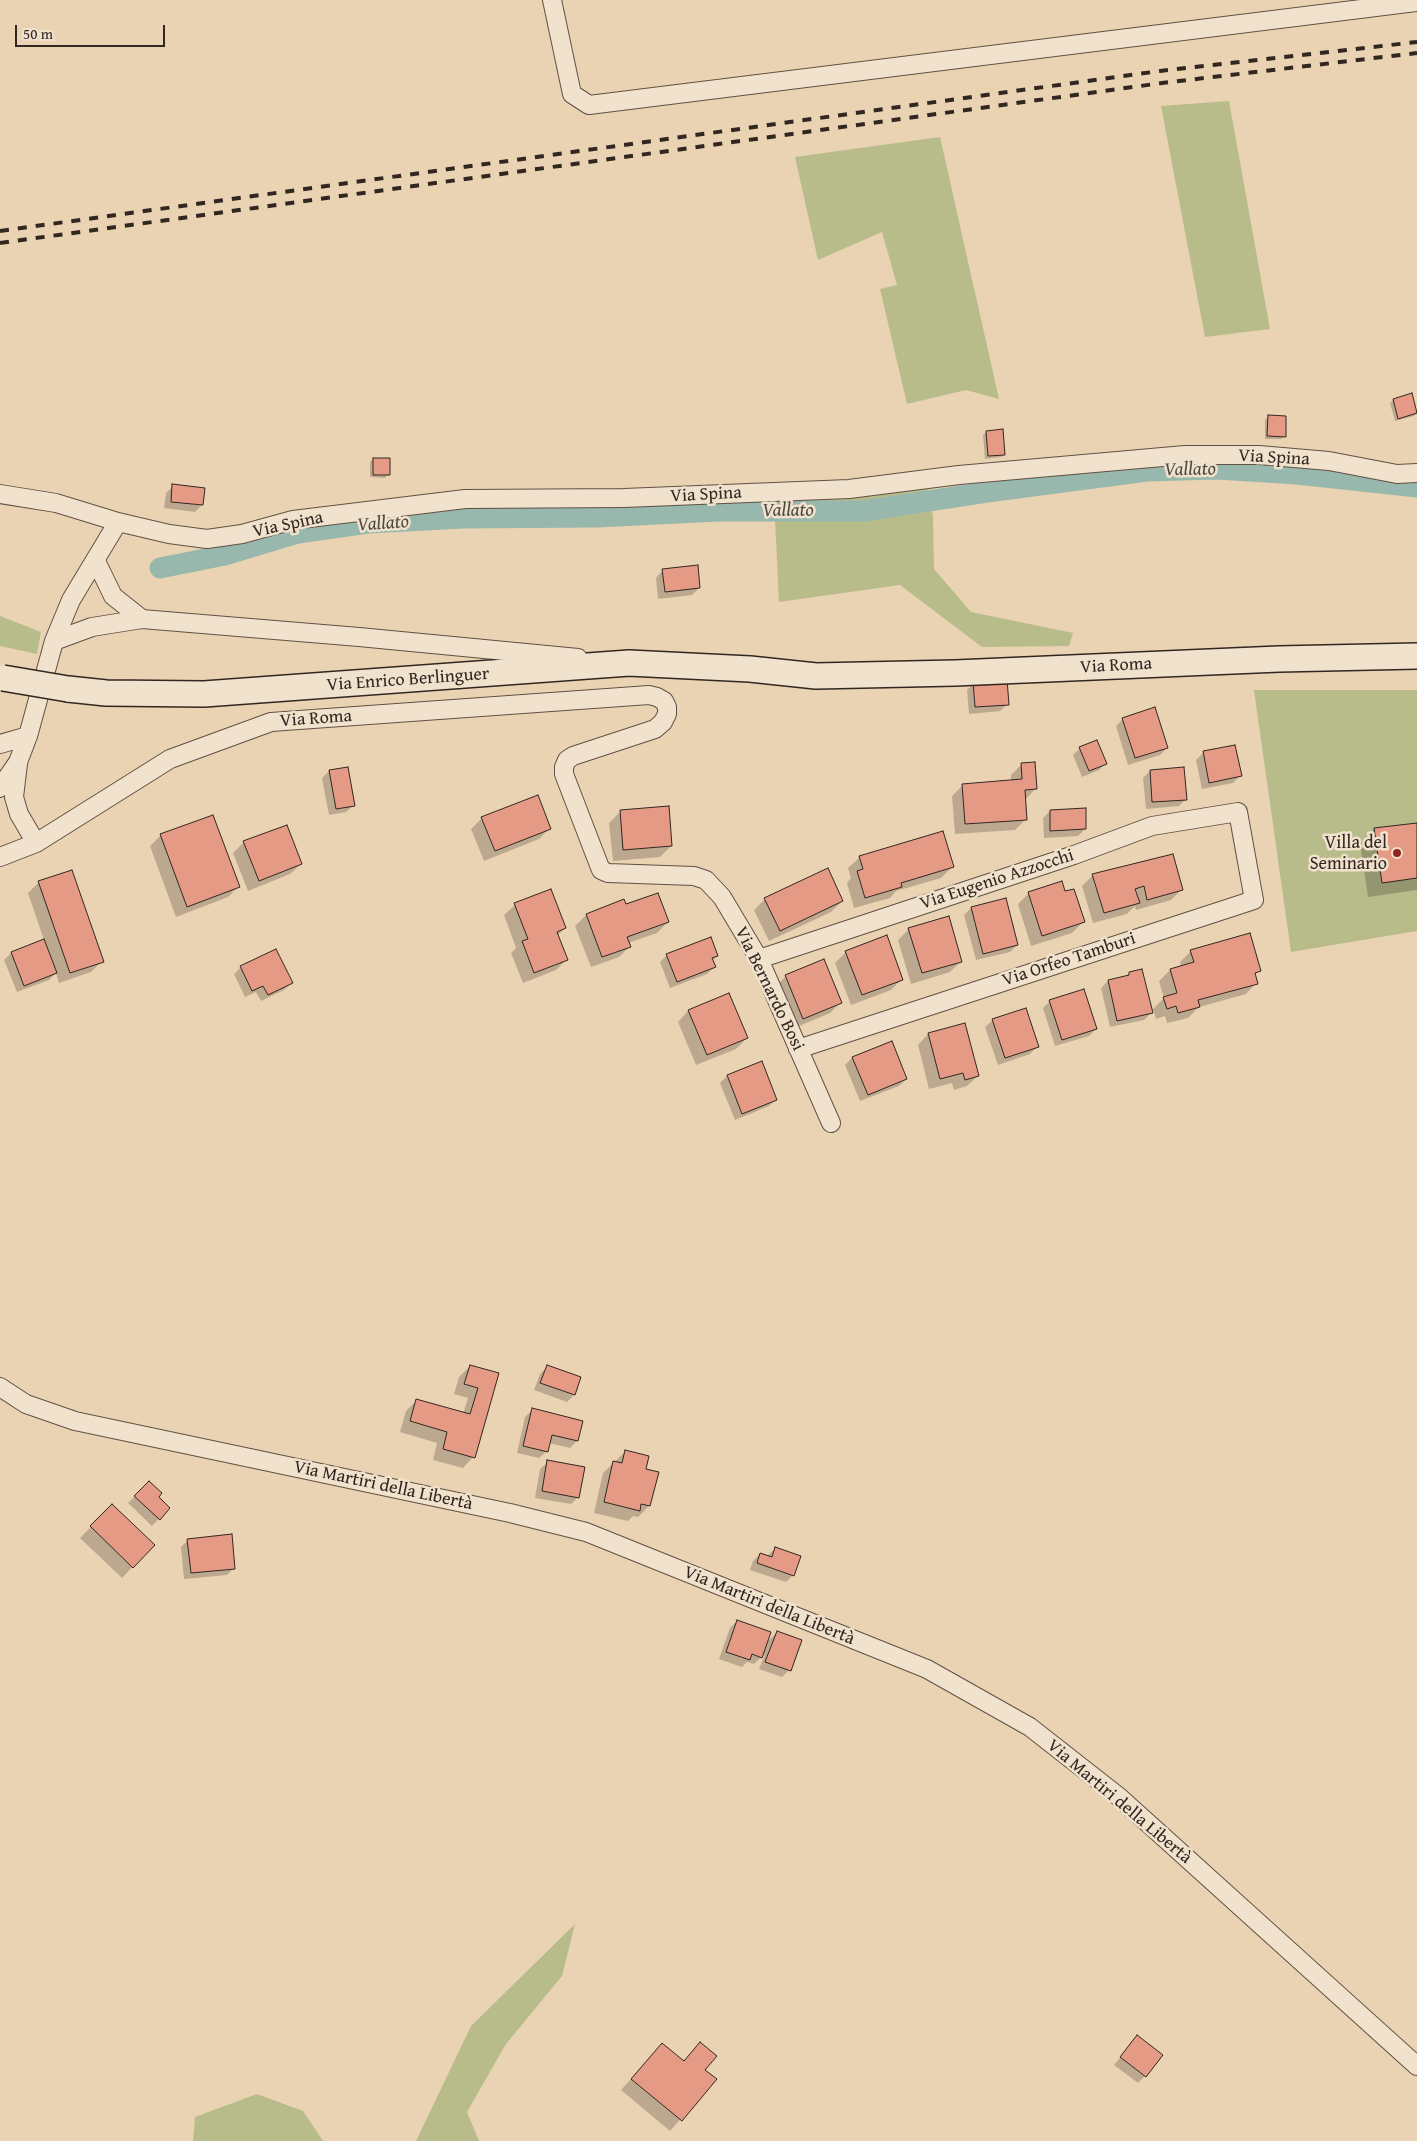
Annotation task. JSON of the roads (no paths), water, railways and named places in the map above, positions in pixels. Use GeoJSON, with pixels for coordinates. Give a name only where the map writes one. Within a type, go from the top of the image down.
{"type":"FeatureCollection","features":[{"type":"Feature","properties":{"kind":"main road","name":"Via Roma"},"geometry":{"type":"LineString","coordinates":[[816,676],[955,673],[1279,659],[1417,656]]}},
{"type":"Feature","properties":{"kind":"main road","name":"Via Enrico Berlinguer"},"geometry":{"type":"LineString","coordinates":[[2,677],[106,694],[204,694],[628,663],[750,669],[816,676]]}},
{"type":"Feature","properties":{"kind":"street"},"geometry":{"type":"LineString","coordinates":[[552,0],[572,94],[589,105],[1417,2]]}},
{"type":"Feature","properties":{"kind":"street","name":"Via Spina"},"geometry":{"type":"LineString","coordinates":[[0,494],[56,503],[118,522],[169,534],[207,539],[242,534],[293,520],[465,499],[624,498],[849,489],[959,475],[1185,455],[1259,455],[1329,461],[1397,474],[1417,473]]}},
{"type":"Feature","properties":{"kind":"street"},"geometry":{"type":"LineString","coordinates":[[0,788],[18,762],[28,736],[54,640],[71,600],[118,522]]}},
{"type":"Feature","properties":{"kind":"street"},"geometry":{"type":"LineString","coordinates":[[96,561],[113,596],[142,619]]}},
{"type":"Feature","properties":{"kind":"street"},"geometry":{"type":"LineString","coordinates":[[54,640],[92,627],[142,619],[359,637],[628,663]]}},
{"type":"Feature","properties":{"kind":"street","name":"Via Roma"},"geometry":{"type":"LineString","coordinates":[[0,856],[36,843],[170,759],[271,722],[649,695],[664,701]]}},
{"type":"Feature","properties":{"kind":"street","name":"Via Bernardo Bosi"},"geometry":{"type":"LineString","coordinates":[[664,701],[667,707],[667,714],[663,722],[655,729],[573,756],[567,760],[564,767],[564,774],[601,870],[620,875],[694,876],[706,880],[722,897],[759,959],[831,1123]]}},
{"type":"Feature","properties":{"kind":"street"},"geometry":{"type":"LineString","coordinates":[[0,744],[28,736]]}},
{"type":"Feature","properties":{"kind":"street"},"geometry":{"type":"LineString","coordinates":[[18,762],[14,797],[20,814],[36,843]]}},
{"type":"Feature","properties":{"kind":"street","name":"Via Eugenio Azzocchi"},"geometry":{"type":"LineString","coordinates":[[759,959],[1074,855],[1152,826],[1238,812]]}},
{"type":"Feature","properties":{"kind":"street","name":"Via Orfeo Tamburi"},"geometry":{"type":"LineString","coordinates":[[798,1049],[1254,900],[1238,812]]}},
{"type":"Feature","properties":{"kind":"street","name":"Via Martiri della Libertà"},"geometry":{"type":"LineString","coordinates":[[0,1387],[26,1404],[75,1421],[510,1513],[586,1532],[927,1669],[1030,1727],[1118,1796],[1417,2066]]}},
{"type":"Feature","properties":{"kind":"waterway","name":"Vallato"},"geometry":{"type":"LineString","coordinates":[[160,568],[225,555],[298,533],[368,523],[463,518],[597,517],[720,511],[863,511],[987,492],[1147,471],[1217,469],[1297,474],[1417,487]]}},
{"type":"Feature","properties":{"kind":"railway"},"geometry":{"type":"LineString","coordinates":[[0,231],[1160,71],[1417,42]]}},
{"type":"Feature","properties":{"kind":"railway"},"geometry":{"type":"LineString","coordinates":[[0,243],[1162,83],[1417,53]]}},
{"type":"Feature","properties":{"kind":"place","name":"Villa del Seminario"},"geometry":{"type":"Point","coordinates":[1397,853]}}]}
